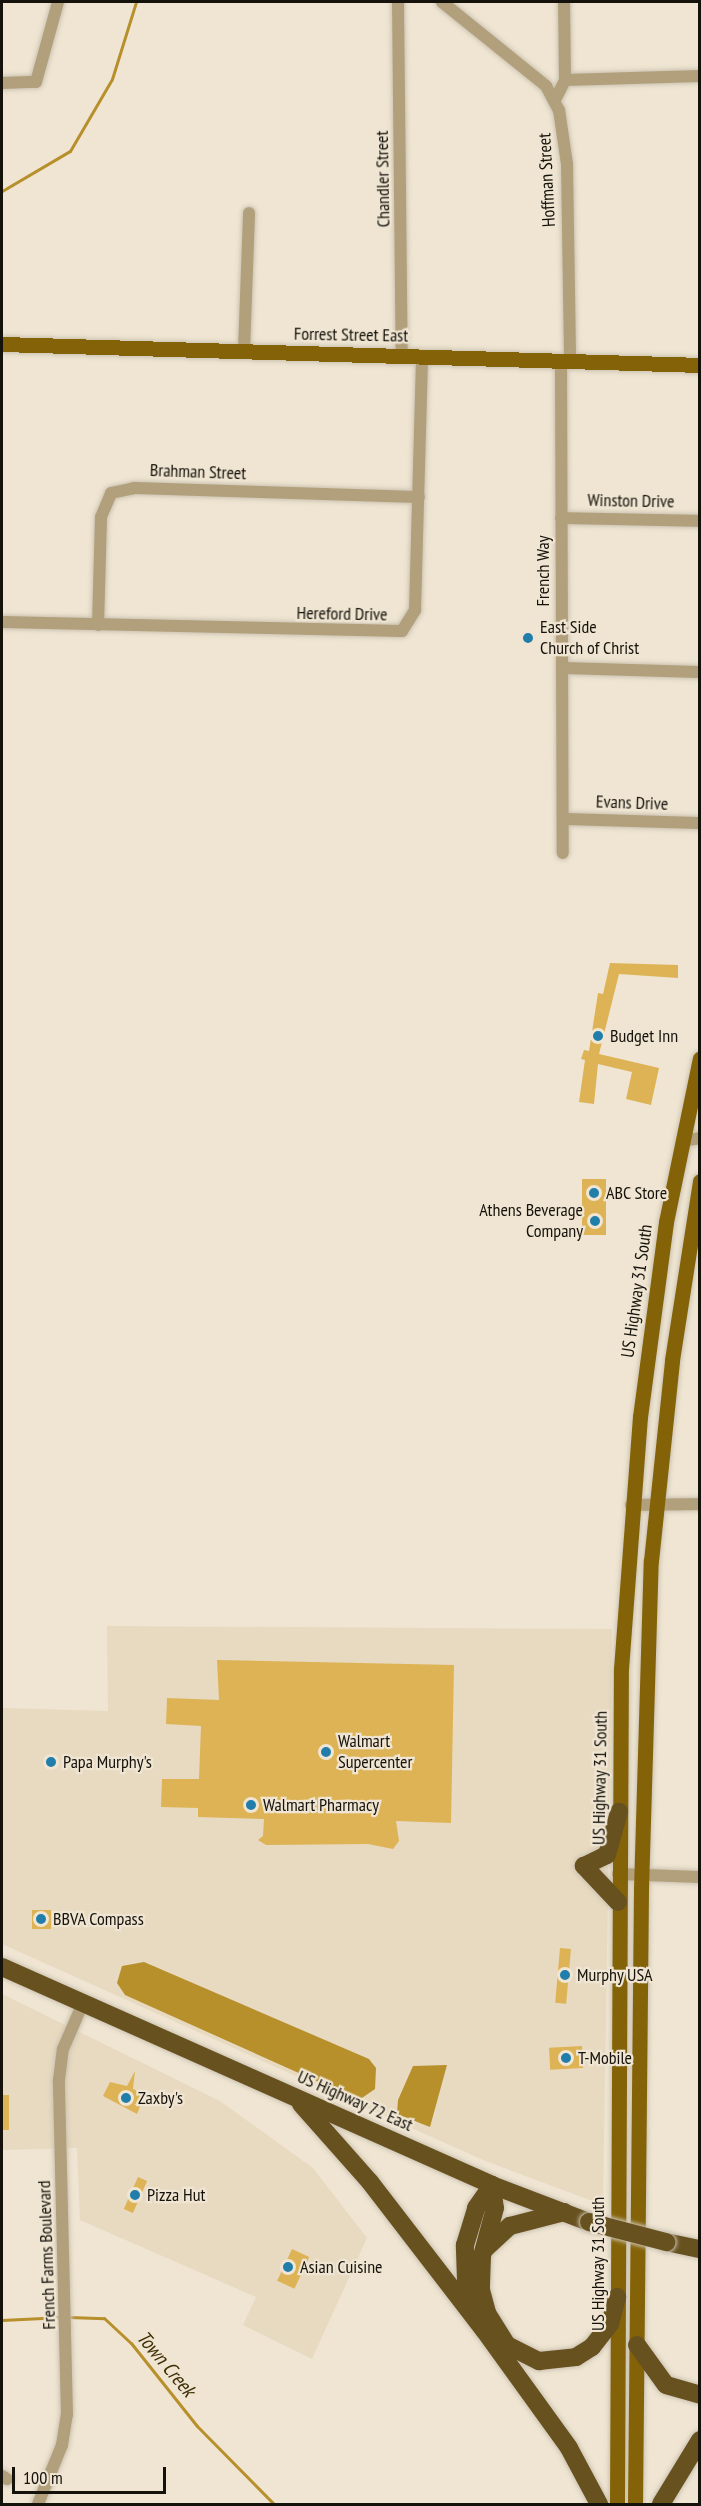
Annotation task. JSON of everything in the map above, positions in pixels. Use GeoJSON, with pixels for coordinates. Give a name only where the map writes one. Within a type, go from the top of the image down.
{"type":"FeatureCollection","features":[{"type":"Feature","properties":{"kind":"highway"},"geometry":{"type":"LineString","coordinates":[[618,1902],[584,1866],[607,1855],[619,1812]]}},
{"type":"Feature","properties":{"kind":"highway","name":"US Highway 72 East"},"geometry":{"type":"LineString","coordinates":[[2,1967],[492,2185],[590,2222],[699,2249]]}},
{"type":"Feature","properties":{"kind":"highway"},"geometry":{"type":"LineString","coordinates":[[296,2098],[370,2182],[484,2330],[569,2448],[599,2505]]}},
{"type":"Feature","properties":{"kind":"highway"},"geometry":{"type":"LineString","coordinates":[[492,2185],[495,2208],[482,2256],[481,2290],[487,2313],[507,2345],[530,2359],[558,2362],[584,2353],[610,2324],[617,2297]]}},
{"type":"Feature","properties":{"kind":"highway"},"geometry":{"type":"LineString","coordinates":[[484,2330],[469,2291],[464,2257],[470,2222],[492,2185]]}},
{"type":"Feature","properties":{"kind":"highway"},"geometry":{"type":"LineString","coordinates":[[482,2256],[496,2236],[510,2226],[564,2212]]}},
{"type":"Feature","properties":{"kind":"highway"},"geometry":{"type":"LineString","coordinates":[[637,2345],[666,2385],[699,2395]]}},
{"type":"Feature","properties":{"kind":"highway"},"geometry":{"type":"LineString","coordinates":[[661,2505],[699,2440]]}},
{"type":"Feature","properties":{"kind":"main road","name":"Forrest Street East"},"geometry":{"type":"LineString","coordinates":[[2,344],[699,365]]}},
{"type":"Feature","properties":{"kind":"main road","name":"US Highway 31 South"},"geometry":{"type":"LineString","coordinates":[[617,2505],[618,1874],[631,1505],[665,1231],[699,1058]]}},
{"type":"Feature","properties":{"kind":"main road"},"geometry":{"type":"LineString","coordinates":[[635,2505],[641,1875],[655,1504],[699,1182]]}},
{"type":"Feature","properties":{"kind":"street"},"geometry":{"type":"LineString","coordinates":[[2,83],[36,82],[58,2]]}},
{"type":"Feature","properties":{"kind":"street","name":"Chandler Street"},"geometry":{"type":"LineString","coordinates":[[398,2],[402,356]]}},
{"type":"Feature","properties":{"kind":"street"},"geometry":{"type":"LineString","coordinates":[[442,2],[546,86],[555,100]]}},
{"type":"Feature","properties":{"kind":"street"},"geometry":{"type":"LineString","coordinates":[[555,100],[565,80],[564,2]]}},
{"type":"Feature","properties":{"kind":"street"},"geometry":{"type":"LineString","coordinates":[[565,80],[699,76]]}},
{"type":"Feature","properties":{"kind":"street","name":"Hoffman Street"},"geometry":{"type":"LineString","coordinates":[[555,100],[567,164],[565,360]]}},
{"type":"Feature","properties":{"kind":"street"},"geometry":{"type":"LineString","coordinates":[[244,351],[249,213]]}},
{"type":"Feature","properties":{"kind":"street","name":"Hereford Drive"},"geometry":{"type":"LineString","coordinates":[[2,622],[402,631],[415,610],[422,356]]}},
{"type":"Feature","properties":{"kind":"street","name":"French Way"},"geometry":{"type":"LineString","coordinates":[[563,853],[561,518],[565,360]]}},
{"type":"Feature","properties":{"kind":"street","name":"Brahman Street"},"geometry":{"type":"LineString","coordinates":[[98,625],[101,517],[111,493],[134,488],[419,497]]}},
{"type":"Feature","properties":{"kind":"street","name":"Winston Drive"},"geometry":{"type":"LineString","coordinates":[[561,518],[699,521]]}},
{"type":"Feature","properties":{"kind":"street"},"geometry":{"type":"LineString","coordinates":[[562,668],[699,672]]}},
{"type":"Feature","properties":{"kind":"street","name":"Evans Drive"},"geometry":{"type":"LineString","coordinates":[[564,819],[699,823]]}},
{"type":"Feature","properties":{"kind":"street"},"geometry":{"type":"LineString","coordinates":[[682,1141],[699,1138]]}},
{"type":"Feature","properties":{"kind":"street"},"geometry":{"type":"LineString","coordinates":[[631,1505],[699,1504]]}},
{"type":"Feature","properties":{"kind":"street"},"geometry":{"type":"LineString","coordinates":[[618,1874],[699,1876]]}},
{"type":"Feature","properties":{"kind":"street","name":"French Farms Boulevard"},"geometry":{"type":"LineString","coordinates":[[38,2505],[62,2445],[69,2362],[59,2080],[63,2049],[83,2003]]}},
{"type":"Feature","properties":{"kind":"shaded area"},"geometry":{"type":"Polygon","coordinates":[[[107,1626],[612,1629],[603,2205],[483,2160],[2,1944],[2,1708],[108,1711],[107,1626]]]}},
{"type":"Feature","properties":{"kind":"shaded area"},"geometry":{"type":"Polygon","coordinates":[[[144,1962],[369,2059],[376,2068],[375,2089],[359,2100],[125,1995],[117,1983],[122,1966],[144,1962]]]}},
{"type":"Feature","properties":{"kind":"shaded area"},"geometry":{"type":"Polygon","coordinates":[[[2,1994],[220,2101],[313,2168],[367,2238],[312,2359],[243,2325],[256,2297],[80,2220],[77,2148],[2,2150],[2,1994]]]}},
{"type":"Feature","properties":{"kind":"shaded area"},"geometry":{"type":"Polygon","coordinates":[[[447,2065],[430,2127],[397,2114],[398,2100],[413,2066],[447,2065]]]}},
{"type":"Feature","properties":{"kind":"building","name":"Budget Inn"},"geometry":{"type":"Polygon","coordinates":[[[610,963],[678,965],[678,978],[619,974],[599,1054],[659,1068],[651,1105],[626,1099],[632,1072],[598,1064],[594,1104],[579,1102],[585,1060],[581,1059],[584,1050],[589,1051],[598,993],[603,994],[610,963]]]}},
{"type":"Feature","properties":{"kind":"building"},"geometry":{"type":"Polygon","coordinates":[[[582,1179],[606,1179],[606,1235],[582,1235],[582,1179]]]}},
{"type":"Feature","properties":{"kind":"building","name":"Walmart Supercenter"},"geometry":{"type":"Polygon","coordinates":[[[217,1660],[454,1665],[451,1823],[396,1821],[399,1841],[393,1849],[368,1844],[266,1845],[258,1840],[263,1836],[264,1819],[198,1817],[198,1808],[161,1807],[162,1779],[199,1779],[201,1726],[166,1724],[167,1698],[219,1700],[217,1660]]]}},
{"type":"Feature","properties":{"kind":"building","name":"BBVA Compass"},"geometry":{"type":"Polygon","coordinates":[[[32,1910],[51,1910],[51,1929],[32,1929],[32,1910]]]}},
{"type":"Feature","properties":{"kind":"building","name":"Murphy USA"},"geometry":{"type":"Polygon","coordinates":[[[560,1948],[571,1949],[566,2004],[555,2003],[560,1948]]]}},
{"type":"Feature","properties":{"kind":"building","name":"T-Mobile"},"geometry":{"type":"Polygon","coordinates":[[[582,2046],[583,2068],[550,2070],[549,2048],[582,2046]]]}},
{"type":"Feature","properties":{"kind":"building","name":"Zaxby's"},"geometry":{"type":"Polygon","coordinates":[[[135,2071],[133,2089],[145,2094],[137,2114],[103,2096],[110,2082],[127,2086],[135,2071]]]}},
{"type":"Feature","properties":{"kind":"building"},"geometry":{"type":"Polygon","coordinates":[[[2,2095],[9,2095],[9,2130],[2,2130],[2,2095]]]}},
{"type":"Feature","properties":{"kind":"building","name":"Pizza Hut"},"geometry":{"type":"Polygon","coordinates":[[[138,2177],[147,2181],[133,2213],[124,2209],[138,2177]]]}},
{"type":"Feature","properties":{"kind":"building"},"geometry":{"type":"Polygon","coordinates":[[[292,2249],[309,2257],[294,2289],[277,2281],[292,2249]]]}},
{"type":"Feature","properties":{"kind":"waterway"},"geometry":{"type":"LineString","coordinates":[[2,191],[70,151],[112,79],[136,2]]}},
{"type":"Feature","properties":{"kind":"waterway","name":"Town Creek"},"geometry":{"type":"LineString","coordinates":[[2,2320],[63,2317]]}},
{"type":"Feature","properties":{"kind":"waterway","name":"Town Creek"},"geometry":{"type":"LineString","coordinates":[[69,2317],[104,2318],[131,2343],[197,2426],[274,2504]]}},
{"type":"Feature","properties":{"kind":"place","name":"East Side Church of Christ"},"geometry":{"type":"Point","coordinates":[528,638]}},
{"type":"Feature","properties":{"kind":"place","name":"Budget Inn"},"geometry":{"type":"Point","coordinates":[598,1036]}},
{"type":"Feature","properties":{"kind":"place","name":"ABC Store"},"geometry":{"type":"Point","coordinates":[594,1193]}},
{"type":"Feature","properties":{"kind":"place","name":"Athens Beverage Company"},"geometry":{"type":"Point","coordinates":[595,1221]}},
{"type":"Feature","properties":{"kind":"place","name":"Walmart Supercenter"},"geometry":{"type":"Point","coordinates":[326,1752]}},
{"type":"Feature","properties":{"kind":"place","name":"Papa Murphy's"},"geometry":{"type":"Point","coordinates":[51,1762]}},
{"type":"Feature","properties":{"kind":"place","name":"Walmart Pharmacy"},"geometry":{"type":"Point","coordinates":[251,1805]}},
{"type":"Feature","properties":{"kind":"place","name":"BBVA Compass"},"geometry":{"type":"Point","coordinates":[41,1919]}},
{"type":"Feature","properties":{"kind":"place","name":"Murphy USA"},"geometry":{"type":"Point","coordinates":[565,1975]}},
{"type":"Feature","properties":{"kind":"place","name":"T-Mobile"},"geometry":{"type":"Point","coordinates":[566,2058]}},
{"type":"Feature","properties":{"kind":"place","name":"Zaxby's"},"geometry":{"type":"Point","coordinates":[126,2098]}},
{"type":"Feature","properties":{"kind":"place","name":"Pizza Hut"},"geometry":{"type":"Point","coordinates":[135,2195]}},
{"type":"Feature","properties":{"kind":"place","name":"Asian Cuisine"},"geometry":{"type":"Point","coordinates":[288,2267]}}]}
